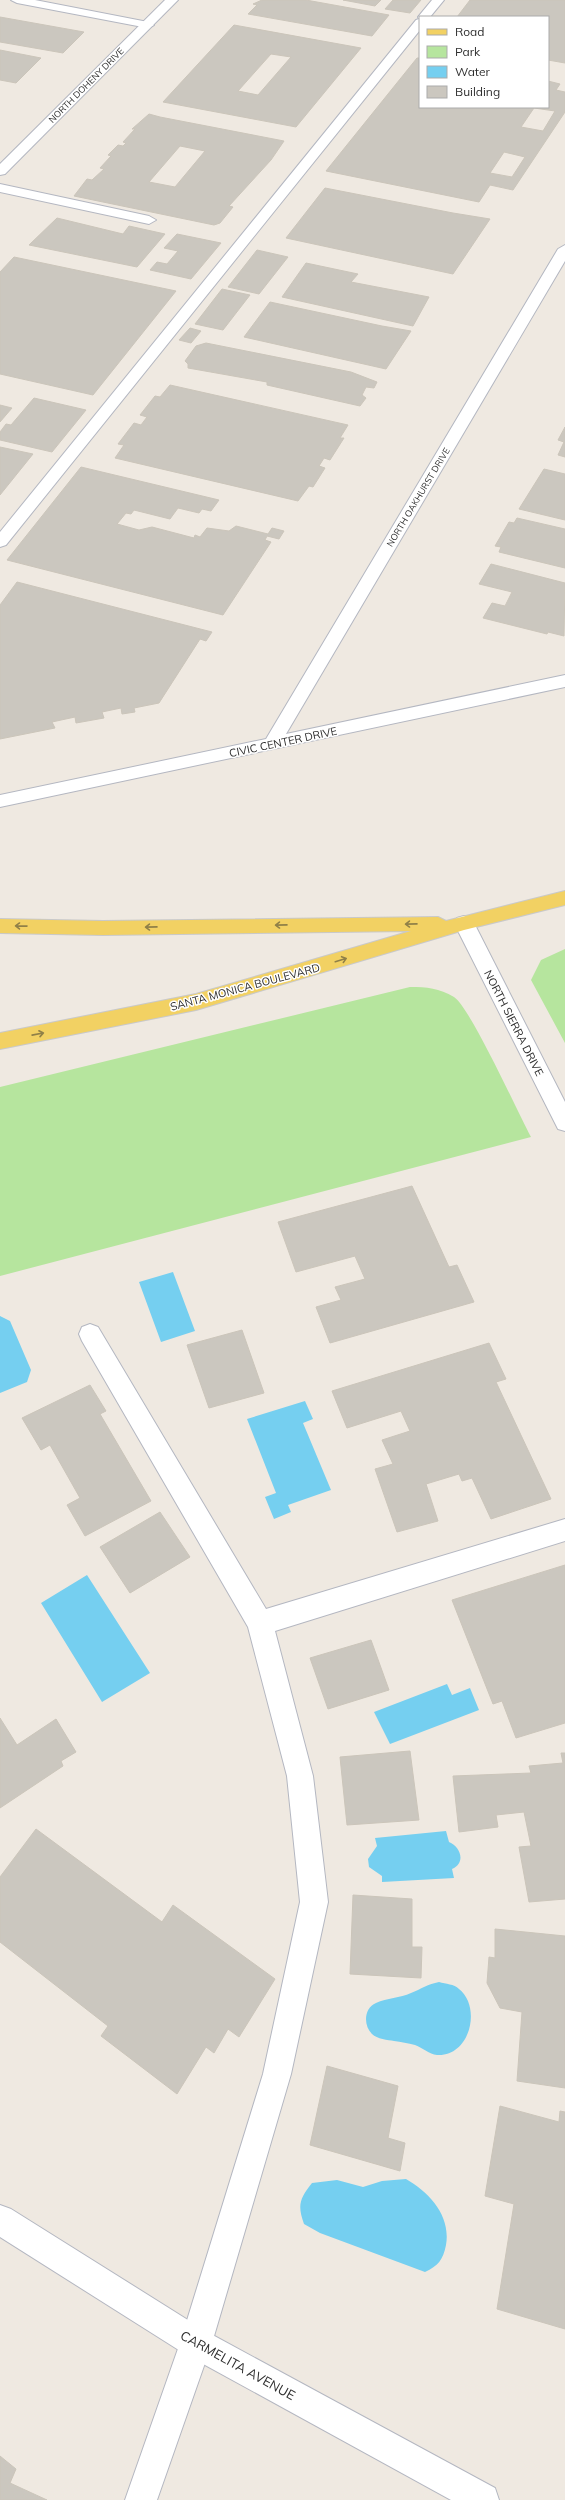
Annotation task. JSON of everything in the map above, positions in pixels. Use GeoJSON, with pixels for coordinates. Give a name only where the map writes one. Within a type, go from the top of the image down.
{"type":"FeatureCollection","features":[{"type":"Feature","properties":{"kind":"main road","name":"SANTA MONICA BOULEVARD"},"geometry":{"type":"LineString","coordinates":[[0,1042],[196,1002],[464,923],[565,898]]}},
{"type":"Feature","properties":{"kind":"main road","name":"SANTA MONICA BOULEVARD"},"geometry":{"type":"LineString","coordinates":[[0,926],[103,928],[464,923]]}},
{"type":"Feature","properties":{"kind":"street"},"geometry":{"type":"LineString","coordinates":[[17,0],[148,24]]}},
{"type":"Feature","properties":{"kind":"street","name":"NORTH DOHENY DRIVE"},"geometry":{"type":"LineString","coordinates":[[0,171],[172,0]]}},
{"type":"Feature","properties":{"kind":"street"},"geometry":{"type":"LineString","coordinates":[[425,16],[438,0]]}},
{"type":"Feature","properties":{"kind":"street"},"geometry":{"type":"LineString","coordinates":[[0,542],[419,23]]}},
{"type":"Feature","properties":{"kind":"street"},"geometry":{"type":"LineString","coordinates":[[0,188],[149,220]]}},
{"type":"Feature","properties":{"kind":"street","name":"NORTH OAKHURST DRIVE"},"geometry":{"type":"LineString","coordinates":[[271,745],[565,249]]}},
{"type":"Feature","properties":{"kind":"street","name":"CIVIC CENTER DRIVE"},"geometry":{"type":"LineString","coordinates":[[0,801],[565,682]]}},
{"type":"Feature","properties":{"kind":"street","name":"NORTH SIERRA DRIVE"},"geometry":{"type":"LineString","coordinates":[[464,923],[565,1123]]}},
{"type":"Feature","properties":{"kind":"street"},"geometry":{"type":"LineString","coordinates":[[90,1334],[260,1623],[300,1776],[314,1902],[277,2074],[196,2343],[141,2500]]}},
{"type":"Feature","properties":{"kind":"street"},"geometry":{"type":"LineString","coordinates":[[260,1623],[565,1530]]}},
{"type":"Feature","properties":{"kind":"street","name":"CARMELITA AVENUE"},"geometry":{"type":"LineString","coordinates":[[0,2220],[196,2343],[483,2500]]}},
{"type":"Feature","properties":{"kind":"green space"},"geometry":{"type":"Polygon","coordinates":[[[565,949],[565,1043],[531,980],[541,960],[565,949]]]}},
{"type":"Feature","properties":{"kind":"green space"},"geometry":{"type":"Polygon","coordinates":[[[410,987],[438,990],[454,997],[461,1005],[482,1039],[531,1137],[0,1276],[0,1087],[410,987]]]}},
{"type":"Feature","properties":{"kind":"water"},"geometry":{"type":"Polygon","coordinates":[[[173,1272],[195,1331],[161,1342],[139,1282],[173,1272]]]}},
{"type":"Feature","properties":{"kind":"water"},"geometry":{"type":"Polygon","coordinates":[[[0,1316],[10,1321],[31,1370],[27,1382],[0,1393],[0,1316]]]}},
{"type":"Feature","properties":{"kind":"water"},"geometry":{"type":"Polygon","coordinates":[[[305,1401],[313,1419],[303,1423],[331,1490],[288,1505],[291,1512],[274,1519],[265,1497],[276,1493],[247,1419],[305,1401]]]}},
{"type":"Feature","properties":{"kind":"water"},"geometry":{"type":"Polygon","coordinates":[[[87,1575],[150,1673],[102,1702],[41,1603],[87,1575]]]}},
{"type":"Feature","properties":{"kind":"water"},"geometry":{"type":"Polygon","coordinates":[[[447,1684],[452,1695],[470,1688],[479,1710],[390,1744],[374,1712],[447,1684]]]}},
{"type":"Feature","properties":{"kind":"water"},"geometry":{"type":"Polygon","coordinates":[[[446,1831],[449,1842],[456,1847],[460,1855],[459,1863],[452,1869],[454,1878],[382,1882],[382,1876],[369,1867],[368,1859],[377,1846],[375,1838],[446,1831]]]}},
{"type":"Feature","properties":{"kind":"water"},"geometry":{"type":"Polygon","coordinates":[[[439,1982],[457,1987],[466,1997],[470,2007],[471,2018],[469,2030],[465,2040],[458,2048],[448,2053],[437,2055],[415,2045],[386,2040],[374,2036],[369,2030],[366,2017],[372,2005],[380,2001],[407,1995],[428,1985],[439,1982]]]}},
{"type":"Feature","properties":{"kind":"water"},"geometry":{"type":"Polygon","coordinates":[[[406,2179],[431,2198],[442,2215],[445,2224],[447,2234],[443,2255],[437,2265],[425,2272],[320,2233],[304,2224],[300,2207],[302,2198],[312,2183],[337,2180],[363,2187],[382,2181],[406,2179]]]}},
{"type":"Feature","properties":{"kind":"building"},"geometry":{"type":"Polygon","coordinates":[[[262,0],[306,0],[389,15],[372,36],[248,14],[257,5],[253,4],[262,0]]]}},
{"type":"Feature","properties":{"kind":"building"},"geometry":{"type":"Polygon","coordinates":[[[343,0],[381,0],[375,6],[343,0]]]}},
{"type":"Feature","properties":{"kind":"building"},"geometry":{"type":"Polygon","coordinates":[[[393,0],[421,0],[410,13],[385,9],[393,0]]]}},
{"type":"Feature","properties":{"kind":"building"},"geometry":{"type":"Polygon","coordinates":[[[470,0],[565,0],[565,63],[549,60],[549,16],[458,16],[470,0]]]}},
{"type":"Feature","properties":{"kind":"building"},"geometry":{"type":"Polygon","coordinates":[[[0,17],[84,32],[63,53],[0,42],[0,17]]]}},
{"type":"Feature","properties":{"kind":"building"},"geometry":{"type":"Polygon","coordinates":[[[234,25],[361,48],[296,127],[163,102],[234,25]],[[271,54],[238,91],[258,95],[291,57],[271,54]]]}},
{"type":"Feature","properties":{"kind":"building"},"geometry":{"type":"Polygon","coordinates":[[[0,50],[41,58],[16,83],[0,80],[0,50]]]}},
{"type":"Feature","properties":{"kind":"building"},"geometry":{"type":"Polygon","coordinates":[[[417,58],[419,58],[419,108],[534,108],[549,108],[549,81],[560,84],[556,90],[565,92],[565,112],[513,190],[490,185],[479,202],[326,171],[417,58]],[[534,108],[521,127],[543,131],[555,111],[534,108]],[[504,152],[490,173],[512,177],[525,157],[504,152]]]}},
{"type":"Feature","properties":{"kind":"building"},"geometry":{"type":"Polygon","coordinates":[[[149,114],[284,141],[271,160],[229,206],[233,207],[220,223],[214,225],[74,196],[87,179],[92,180],[104,169],[100,168],[111,156],[108,155],[118,145],[123,146],[126,143],[123,142],[135,129],[132,129],[149,114]],[[180,146],[149,182],[175,187],[205,151],[180,146]]]}},
{"type":"Feature","properties":{"kind":"building"},"geometry":{"type":"Polygon","coordinates":[[[325,188],[490,219],[453,274],[286,238],[325,188]]]}},
{"type":"Feature","properties":{"kind":"building"},"geometry":{"type":"Polygon","coordinates":[[[57,218],[123,234],[129,226],[165,234],[137,267],[29,245],[57,218]]]}},
{"type":"Feature","properties":{"kind":"building"},"geometry":{"type":"Polygon","coordinates":[[[177,234],[221,243],[191,279],[150,270],[157,262],[167,264],[178,251],[164,248],[177,234]]]}},
{"type":"Feature","properties":{"kind":"building"},"geometry":{"type":"Polygon","coordinates":[[[257,250],[288,257],[259,294],[228,287],[257,250]]]}},
{"type":"Feature","properties":{"kind":"building"},"geometry":{"type":"Polygon","coordinates":[[[14,257],[176,291],[93,395],[0,374],[0,272],[14,257]]]}},
{"type":"Feature","properties":{"kind":"building"},"geometry":{"type":"Polygon","coordinates":[[[306,263],[358,274],[351,282],[429,297],[413,326],[282,297],[306,263]]]}},
{"type":"Feature","properties":{"kind":"building"},"geometry":{"type":"Polygon","coordinates":[[[222,289],[250,295],[223,330],[195,324],[222,289]]]}},
{"type":"Feature","properties":{"kind":"building"},"geometry":{"type":"Polygon","coordinates":[[[270,302],[411,331],[386,369],[244,337],[270,302]]]}},
{"type":"Feature","properties":{"kind":"building"},"geometry":{"type":"Polygon","coordinates":[[[190,328],[201,331],[191,343],[179,340],[190,328]]]}},
{"type":"Feature","properties":{"kind":"building"},"geometry":{"type":"Polygon","coordinates":[[[206,343],[351,372],[377,382],[374,388],[366,387],[362,395],[366,398],[360,406],[267,385],[267,382],[188,368],[188,364],[185,361],[196,346],[206,343]]]}},
{"type":"Feature","properties":{"kind":"building"},"geometry":{"type":"Polygon","coordinates":[[[170,385],[348,425],[340,438],[344,438],[330,460],[324,458],[319,466],[325,468],[313,487],[309,486],[298,501],[115,458],[124,445],[118,444],[134,423],[141,425],[147,417],[140,415],[155,396],[160,397],[170,385]]]}},
{"type":"Feature","properties":{"kind":"building"},"geometry":{"type":"Polygon","coordinates":[[[34,398],[86,410],[52,452],[0,440],[0,432],[6,424],[11,425],[34,398]]]}},
{"type":"Feature","properties":{"kind":"building"},"geometry":{"type":"Polygon","coordinates":[[[0,405],[12,408],[0,422],[0,405]]]}},
{"type":"Feature","properties":{"kind":"building"},"geometry":{"type":"Polygon","coordinates":[[[565,427],[565,457],[558,455],[564,442],[558,440],[565,427]]]}},
{"type":"Feature","properties":{"kind":"building"},"geometry":{"type":"Polygon","coordinates":[[[0,447],[33,454],[0,495],[0,447]]]}},
{"type":"Feature","properties":{"kind":"building"},"geometry":{"type":"Polygon","coordinates":[[[81,467],[219,500],[211,511],[202,509],[199,513],[178,508],[170,519],[134,510],[131,514],[126,513],[117,524],[139,530],[152,527],[194,538],[195,535],[200,537],[207,528],[229,531],[236,526],[268,534],[272,528],[284,531],[279,539],[267,536],[265,540],[271,542],[223,615],[7,560],[81,467]]]}},
{"type":"Feature","properties":{"kind":"building"},"geometry":{"type":"Polygon","coordinates":[[[544,469],[565,474],[565,520],[519,509],[544,469]]]}},
{"type":"Feature","properties":{"kind":"building"},"geometry":{"type":"Polygon","coordinates":[[[517,518],[565,529],[565,568],[499,552],[501,547],[495,546],[509,522],[514,523],[517,518]]]}},
{"type":"Feature","properties":{"kind":"building"},"geometry":{"type":"Polygon","coordinates":[[[491,564],[565,583],[564,636],[548,632],[547,634],[483,618],[492,603],[505,606],[512,592],[479,584],[491,564]]]}},
{"type":"Feature","properties":{"kind":"building"},"geometry":{"type":"Polygon","coordinates":[[[17,582],[212,632],[206,641],[200,639],[159,703],[134,708],[135,712],[122,714],[121,708],[102,712],[104,718],[76,723],[75,717],[52,722],[55,728],[0,739],[0,605],[17,582]]]}},
{"type":"Feature","properties":{"kind":"building"},"geometry":{"type":"Polygon","coordinates":[[[412,1186],[449,1267],[457,1265],[474,1302],[330,1343],[316,1307],[341,1300],[335,1287],[365,1279],[355,1256],[296,1272],[278,1222],[412,1186]]]}},
{"type":"Feature","properties":{"kind":"building"},"geometry":{"type":"Polygon","coordinates":[[[242,1330],[264,1393],[209,1408],[187,1345],[242,1330]]]}},
{"type":"Feature","properties":{"kind":"building"},"geometry":{"type":"Polygon","coordinates":[[[489,1343],[506,1379],[496,1382],[551,1499],[491,1519],[472,1478],[462,1481],[459,1474],[426,1484],[438,1521],[397,1532],[375,1469],[393,1464],[382,1440],[410,1431],[401,1411],[347,1428],[332,1391],[489,1343]]]}},
{"type":"Feature","properties":{"kind":"building"},"geometry":{"type":"Polygon","coordinates":[[[90,1385],[106,1411],[100,1414],[151,1501],[85,1536],[67,1505],[80,1498],[50,1445],[41,1450],[22,1418],[90,1385]]]}},
{"type":"Feature","properties":{"kind":"building"},"geometry":{"type":"Polygon","coordinates":[[[160,1512],[190,1557],[130,1593],[100,1547],[160,1512]]]}},
{"type":"Feature","properties":{"kind":"building"},"geometry":{"type":"Polygon","coordinates":[[[565,1565],[565,1723],[516,1738],[502,1701],[493,1704],[452,1600],[565,1565]]]}},
{"type":"Feature","properties":{"kind":"building"},"geometry":{"type":"Polygon","coordinates":[[[371,1640],[389,1690],[328,1709],[310,1658],[371,1640]]]}},
{"type":"Feature","properties":{"kind":"building"},"geometry":{"type":"Polygon","coordinates":[[[0,1718],[17,1745],[56,1719],[76,1752],[61,1761],[63,1766],[0,1808],[0,1718]]]}},
{"type":"Feature","properties":{"kind":"building"},"geometry":{"type":"Polygon","coordinates":[[[410,1751],[419,1820],[347,1825],[340,1757],[410,1751]]]}},
{"type":"Feature","properties":{"kind":"building"},"geometry":{"type":"Polygon","coordinates":[[[561,1753],[565,1753],[565,1899],[529,1902],[519,1847],[531,1846],[524,1812],[496,1815],[498,1827],[459,1832],[453,1776],[531,1773],[529,1766],[563,1763],[561,1753]]]}},
{"type":"Feature","properties":{"kind":"building"},"geometry":{"type":"Polygon","coordinates":[[[36,1829],[162,1922],[173,1905],[275,1979],[239,2037],[228,2029],[214,2053],[206,2047],[177,2094],[101,2036],[108,2026],[0,1942],[0,1877],[36,1829]]]}},
{"type":"Feature","properties":{"kind":"building"},"geometry":{"type":"Polygon","coordinates":[[[353,1895],[412,1899],[412,1947],[422,1947],[421,1978],[350,1974],[353,1895]]]}},
{"type":"Feature","properties":{"kind":"building"},"geometry":{"type":"Polygon","coordinates":[[[495,1929],[565,1936],[565,2088],[517,2081],[522,2012],[500,2008],[487,1983],[489,1957],[495,1958],[495,1929]]]}},
{"type":"Feature","properties":{"kind":"building"},"geometry":{"type":"Polygon","coordinates":[[[327,2066],[398,2086],[388,2138],[405,2143],[400,2171],[310,2145],[327,2066]]]}},
{"type":"Feature","properties":{"kind":"building"},"geometry":{"type":"Polygon","coordinates":[[[500,2106],[559,2122],[560,2111],[565,2112],[565,2329],[497,2309],[514,2204],[485,2196],[500,2106]]]}},
{"type":"Feature","properties":{"kind":"building"},"geometry":{"type":"Polygon","coordinates":[[[0,2456],[16,2469],[10,2483],[47,2500],[0,2500],[0,2456]]]}}]}
